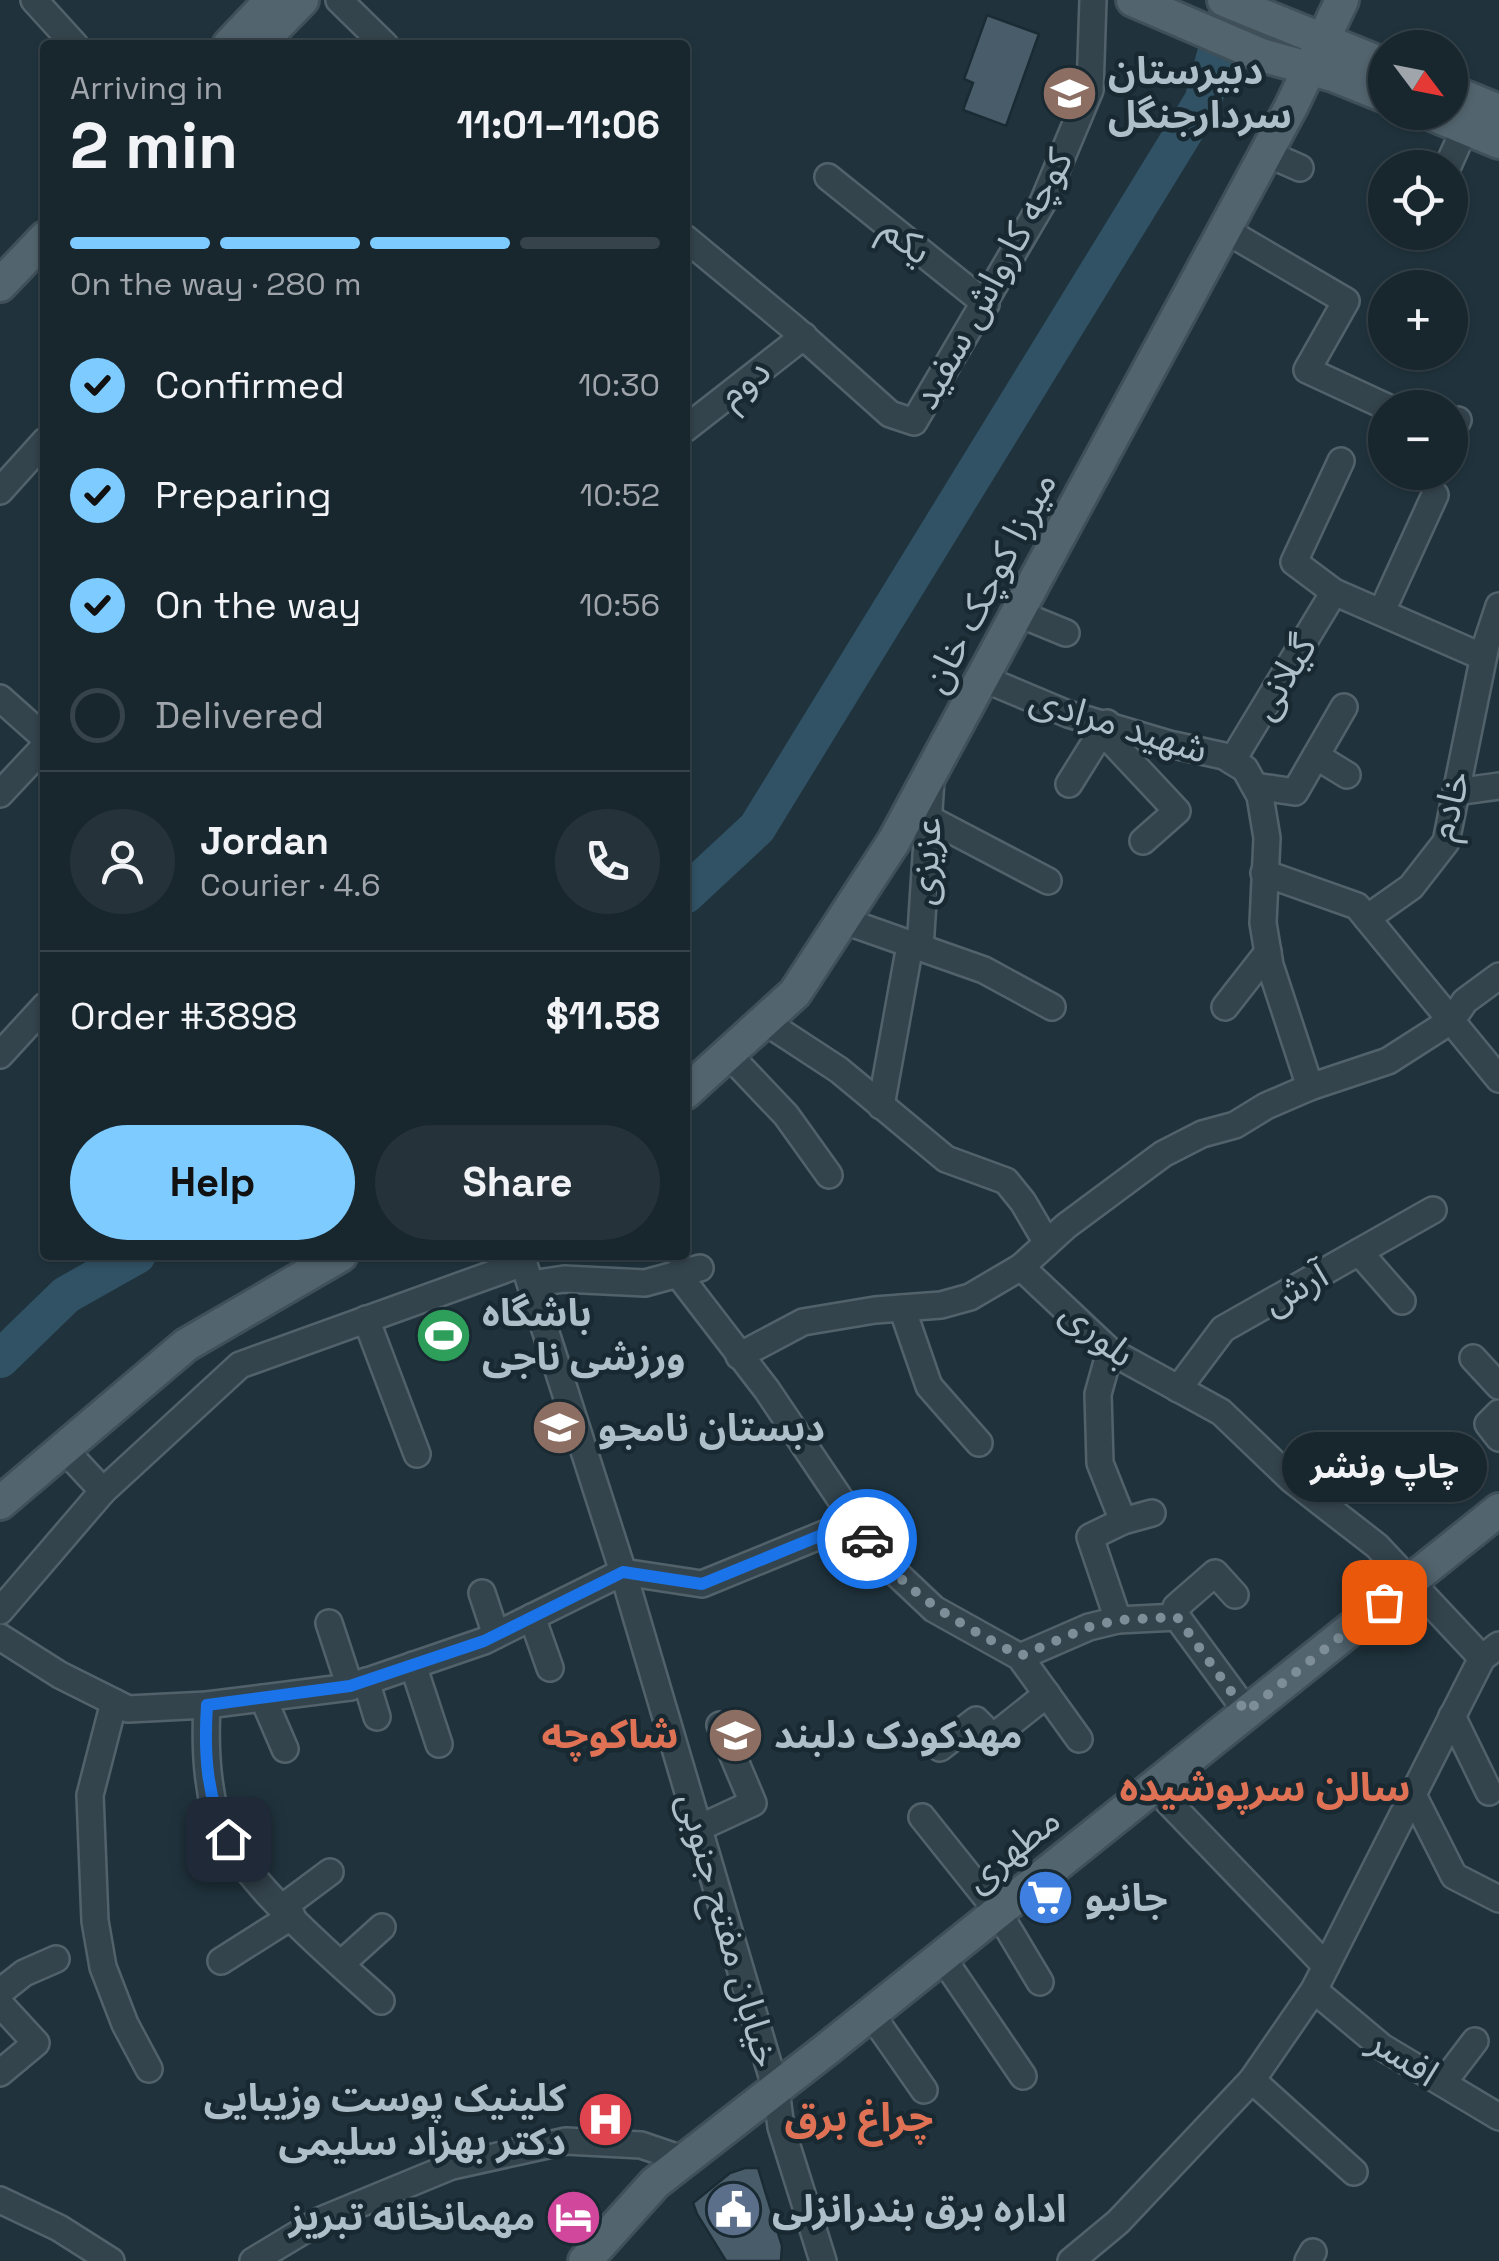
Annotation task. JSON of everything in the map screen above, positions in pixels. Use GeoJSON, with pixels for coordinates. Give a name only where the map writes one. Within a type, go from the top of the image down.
{"type":"FeatureCollection","features":[{"type":"Feature","properties":{"kind":"main road"},"geometry":{"type":"LineString","coordinates":[[234,40],[272,0]]}},
{"type":"Feature","properties":{"kind":"main road"},"geometry":{"type":"LineString","coordinates":[[263,40],[302,0]]}},
{"type":"Feature","properties":{"kind":"main road"},"geometry":{"type":"LineString","coordinates":[[1133,0],[1261,54],[1368,90]]}},
{"type":"Feature","properties":{"kind":"main road"},"geometry":{"type":"LineString","coordinates":[[1224,0],[1368,58]]}},
{"type":"Feature","properties":{"kind":"main road"},"geometry":{"type":"LineString","coordinates":[[1277,21],[1298,21],[1331,0]]}},
{"type":"Feature","properties":{"kind":"main road","name":"میرزا کوچک خان"},"geometry":{"type":"LineString","coordinates":[[690,1088],[795,993],[894,840],[1291,107],[1320,73],[1322,40],[1342,0]]}},
{"type":"Feature","properties":{"kind":"main road"},"geometry":{"type":"LineString","coordinates":[[1488,107],[1499,142]]}},
{"type":"Feature","properties":{"kind":"main road"},"geometry":{"type":"LineString","coordinates":[[0,285],[40,243]]}},
{"type":"Feature","properties":{"kind":"main road"},"geometry":{"type":"LineString","coordinates":[[0,312],[40,270]]}},
{"type":"Feature","properties":{"kind":"main road"},"geometry":{"type":"LineString","coordinates":[[0,1503],[186,1345],[333,1260]]}},
{"type":"Feature","properties":{"kind":"main road","name":"مطهری"},"geometry":{"type":"LineString","coordinates":[[601,2255],[655,2183],[1499,1510]]}},
{"type":"Feature","properties":{"kind":"street"},"geometry":{"type":"LineString","coordinates":[[34,0],[70,40]]}},
{"type":"Feature","properties":{"kind":"street"},"geometry":{"type":"LineString","coordinates":[[339,0],[380,40]]}},
{"type":"Feature","properties":{"kind":"street","name":"کوچه کارواش سفید"},"geometry":{"type":"LineString","coordinates":[[804,336],[890,414],[914,422],[1043,202],[1090,90],[1093,0]]}},
{"type":"Feature","properties":{"kind":"street"},"geometry":{"type":"LineString","coordinates":[[1459,150],[1488,107]]}},
{"type":"Feature","properties":{"kind":"street"},"geometry":{"type":"LineString","coordinates":[[1266,153],[1300,168]]}},
{"type":"Feature","properties":{"kind":"street","name":"یکم"},"geometry":{"type":"LineString","coordinates":[[828,177],[986,304]]}},
{"type":"Feature","properties":{"kind":"street"},"geometry":{"type":"LineString","coordinates":[[1225,230],[1346,301],[1307,370],[1368,398]]}},
{"type":"Feature","properties":{"kind":"street"},"geometry":{"type":"LineString","coordinates":[[690,242],[804,336]]}},
{"type":"Feature","properties":{"kind":"street","name":"دوم"},"geometry":{"type":"LineString","coordinates":[[690,425],[804,336]]}},
{"type":"Feature","properties":{"kind":"street"},"geometry":{"type":"LineString","coordinates":[[0,492],[40,447]]}},
{"type":"Feature","properties":{"kind":"street"},"geometry":{"type":"LineString","coordinates":[[1341,461],[1294,562],[1334,592],[1483,658]]}},
{"type":"Feature","properties":{"kind":"street"},"geometry":{"type":"LineString","coordinates":[[1382,611],[1435,495]]}},
{"type":"Feature","properties":{"kind":"street","name":"گیلانی"},"geometry":{"type":"LineString","coordinates":[[1232,761],[1334,592]]}},
{"type":"Feature","properties":{"kind":"street","name":"خادم"},"geometry":{"type":"LineString","coordinates":[[1367,918],[1411,886],[1446,842],[1456,792],[1488,695],[1483,658],[1499,606]]}},
{"type":"Feature","properties":{"kind":"street"},"geometry":{"type":"LineString","coordinates":[[1017,613],[1066,633]]}},
{"type":"Feature","properties":{"kind":"street","name":"شهید مرادی"},"geometry":{"type":"LineString","coordinates":[[982,678],[1104,727],[1224,756],[1245,769],[1260,796],[1267,838],[1264,923],[1268,952],[1310,1087]]}},
{"type":"Feature","properties":{"kind":"street"},"geometry":{"type":"LineString","coordinates":[[0,698],[40,727]]}},
{"type":"Feature","properties":{"kind":"street"},"geometry":{"type":"LineString","coordinates":[[1255,786],[1295,792],[1344,707]]}},
{"type":"Feature","properties":{"kind":"street"},"geometry":{"type":"LineString","coordinates":[[1069,784],[1104,727],[1177,811],[1143,841]]}},
{"type":"Feature","properties":{"kind":"street"},"geometry":{"type":"LineString","coordinates":[[0,794],[40,730]]}},
{"type":"Feature","properties":{"kind":"street"},"geometry":{"type":"LineString","coordinates":[[1316,756],[1347,775]]}},
{"type":"Feature","properties":{"kind":"street","name":"عزیزی"},"geometry":{"type":"LineString","coordinates":[[881,1106],[915,946],[931,773]]}},
{"type":"Feature","properties":{"kind":"street"},"geometry":{"type":"LineString","coordinates":[[1456,792],[1499,786]]}},
{"type":"Feature","properties":{"kind":"street"},"geometry":{"type":"LineString","coordinates":[[928,818],[1048,881]]}},
{"type":"Feature","properties":{"kind":"street"},"geometry":{"type":"LineString","coordinates":[[1264,873],[1358,906],[1499,1078]]}},
{"type":"Feature","properties":{"kind":"street"},"geometry":{"type":"LineString","coordinates":[[842,920],[984,970],[1052,1007]]}},
{"type":"Feature","properties":{"kind":"street"},"geometry":{"type":"LineString","coordinates":[[1225,1008],[1268,952]]}},
{"type":"Feature","properties":{"kind":"street"},"geometry":{"type":"LineString","coordinates":[[740,1356],[803,1322],[942,1305],[970,1297],[1021,1267],[1163,1154],[1202,1134],[1236,1125],[1266,1106],[1310,1087],[1388,1061],[1452,1020],[1464,1001],[1499,976]]}},
{"type":"Feature","properties":{"kind":"street"},"geometry":{"type":"LineString","coordinates":[[0,1055],[40,1011]]}},
{"type":"Feature","properties":{"kind":"street"},"geometry":{"type":"LineString","coordinates":[[764,1022],[839,1070],[946,1159],[1006,1180],[1024,1202],[1047,1243]]}},
{"type":"Feature","properties":{"kind":"street"},"geometry":{"type":"LineString","coordinates":[[728,1054],[786,1115],[829,1176]]}},
{"type":"Feature","properties":{"kind":"street","name":"آرش"},"geometry":{"type":"LineString","coordinates":[[1178,1389],[1223,1328],[1433,1210]]}},
{"type":"Feature","properties":{"kind":"street"},"geometry":{"type":"LineString","coordinates":[[1359,1252],[1402,1301]]}},
{"type":"Feature","properties":{"kind":"street","name":"بلوری"},"geometry":{"type":"LineString","coordinates":[[1021,1267],[1110,1352],[1221,1412],[1292,1480],[1377,1546],[1490,1652]]}},
{"type":"Feature","properties":{"kind":"street"},"geometry":{"type":"LineString","coordinates":[[0,1611],[103,1491],[240,1364],[525,1268],[564,1278],[645,1283],[689,1271],[740,1356],[880,1558],[934,1609],[1020,1656],[1079,1739]]}},
{"type":"Feature","properties":{"kind":"street","name":"خیابان مفتح جنوبی"},"geometry":{"type":"LineString","coordinates":[[525,1268],[623,1572],[823,2261]]}},
{"type":"Feature","properties":{"kind":"street"},"geometry":{"type":"LineString","coordinates":[[902,1308],[929,1386],[979,1443]]}},
{"type":"Feature","properties":{"kind":"street"},"geometry":{"type":"LineString","coordinates":[[366,1319],[417,1454]]}},
{"type":"Feature","properties":{"kind":"street"},"geometry":{"type":"LineString","coordinates":[[1110,1352],[1098,1394],[1100,1463],[1123,1521]]}},
{"type":"Feature","properties":{"kind":"street"},"geometry":{"type":"LineString","coordinates":[[1474,1358],[1499,1386]]}},
{"type":"Feature","properties":{"kind":"street"},"geometry":{"type":"LineString","coordinates":[[1499,1413],[1488,1424],[1499,1438]]}},
{"type":"Feature","properties":{"kind":"street"},"geometry":{"type":"LineString","coordinates":[[64,1449],[103,1491]]}},
{"type":"Feature","properties":{"kind":"street"},"geometry":{"type":"LineString","coordinates":[[1118,1620],[1090,1536],[1152,1513]]}},
{"type":"Feature","properties":{"kind":"street"},"geometry":{"type":"LineString","coordinates":[[0,1637],[128,1709],[263,1698],[358,1684],[413,1665],[496,1635],[623,1572],[702,1584],[856,1521]]}},
{"type":"Feature","properties":{"kind":"street"},"geometry":{"type":"LineString","coordinates":[[1235,1595],[1215,1574],[1176,1607],[1177,1617],[1246,1712]]}},
{"type":"Feature","properties":{"kind":"street"},"geometry":{"type":"LineString","coordinates":[[482,1593],[496,1635]]}},
{"type":"Feature","properties":{"kind":"street"},"geometry":{"type":"LineString","coordinates":[[532,1617],[550,1668]]}},
{"type":"Feature","properties":{"kind":"street"},"geometry":{"type":"LineString","coordinates":[[1020,1656],[1089,1627],[1118,1620],[1177,1617]]}},
{"type":"Feature","properties":{"kind":"street"},"geometry":{"type":"LineString","coordinates":[[329,1623],[377,1717]]}},
{"type":"Feature","properties":{"kind":"street"},"geometry":{"type":"LineString","coordinates":[[1070,2261],[1118,2222],[1252,2080],[1314,1990],[1452,1716],[1490,1652]]}},
{"type":"Feature","properties":{"kind":"street"},"geometry":{"type":"LineString","coordinates":[[413,1665],[440,1744]]}},
{"type":"Feature","properties":{"kind":"street"},"geometry":{"type":"LineString","coordinates":[[940,1748],[976,1720],[994,1737],[1047,1694]]}},
{"type":"Feature","properties":{"kind":"street"},"geometry":{"type":"LineString","coordinates":[[263,1698],[285,1749]]}},
{"type":"Feature","properties":{"kind":"street"},"geometry":{"type":"LineString","coordinates":[[114,1702],[90,1795],[95,1921],[103,1966],[125,2024],[149,2069]]}},
{"type":"Feature","properties":{"kind":"street"},"geometry":{"type":"LineString","coordinates":[[207,1705],[204,1744],[215,1815],[241,1862],[381,2001]]}},
{"type":"Feature","properties":{"kind":"street"},"geometry":{"type":"LineString","coordinates":[[1452,1716],[1489,1792]]}},
{"type":"Feature","properties":{"kind":"street"},"geometry":{"type":"LineString","coordinates":[[699,1828],[752,1803],[720,1724]]}},
{"type":"Feature","properties":{"kind":"street"},"geometry":{"type":"LineString","coordinates":[[1154,1787],[1326,1966]]}},
{"type":"Feature","properties":{"kind":"street"},"geometry":{"type":"LineString","coordinates":[[1412,1793],[1454,1876],[1499,1900]]}},
{"type":"Feature","properties":{"kind":"street"},"geometry":{"type":"LineString","coordinates":[[922,1816],[998,1912],[1040,1982]]}},
{"type":"Feature","properties":{"kind":"street"},"geometry":{"type":"LineString","coordinates":[[221,1961],[288,1911],[330,1872]]}},
{"type":"Feature","properties":{"kind":"street"},"geometry":{"type":"LineString","coordinates":[[341,1964],[382,1927]]}},
{"type":"Feature","properties":{"kind":"street"},"geometry":{"type":"LineString","coordinates":[[942,1957],[1023,2076]]}},
{"type":"Feature","properties":{"kind":"street"},"geometry":{"type":"LineString","coordinates":[[0,1992],[24,1973],[56,1959]]}},
{"type":"Feature","properties":{"kind":"street","name":"افسر"},"geometry":{"type":"LineString","coordinates":[[1314,1990],[1382,2047],[1499,2118]]}},
{"type":"Feature","properties":{"kind":"street"},"geometry":{"type":"LineString","coordinates":[[0,2004],[36,2043],[0,2072]]}},
{"type":"Feature","properties":{"kind":"street"},"geometry":{"type":"LineString","coordinates":[[871,2014],[924,2090]]}},
{"type":"Feature","properties":{"kind":"street"},"geometry":{"type":"LineString","coordinates":[[1443,2084],[1475,2041]]}},
{"type":"Feature","properties":{"kind":"street"},"geometry":{"type":"LineString","coordinates":[[1252,2080],[1354,2172]]}},
{"type":"Feature","properties":{"kind":"street"},"geometry":{"type":"LineString","coordinates":[[252,2261],[321,2220],[452,2166],[566,2141],[642,2145],[685,2160]]}},
{"type":"Feature","properties":{"kind":"street"},"geometry":{"type":"LineString","coordinates":[[4,2211],[59,2228],[112,2261]]}},
{"type":"Feature","properties":{"kind":"water"},"geometry":{"type":"Polygon","coordinates":[[[66,1295],[0,1374],[0,1341],[66,1295]]]}},
{"type":"Feature","properties":{"kind":"building"},"geometry":{"type":"Polygon","coordinates":[[[987,15],[1039,34],[1006,126],[963,110],[973,83],[964,79],[987,15]]]}},
{"type":"Feature","properties":{"kind":"building","name":"اداره برق بندرانزلی"},"geometry":{"type":"Polygon","coordinates":[[[758,2168],[782,2246],[781,2261],[726,2261],[697,2214],[693,2203],[730,2173],[758,2168]]]}},
{"type":"Feature","properties":{"kind":"waterway"},"geometry":{"type":"LineString","coordinates":[[690,890],[757,828],[1203,101],[1231,0]]}},
{"type":"Feature","properties":{"kind":"waterway"},"geometry":{"type":"LineString","coordinates":[[0,1359],[66,1295],[128,1260]]}},
{"type":"Feature","properties":{"kind":"way so far"},"geometry":{"type":"LineString","coordinates":[[867,1539],[880,1558],[934,1609],[1020,1656],[1089,1627],[1118,1620],[1177,1617],[1246,1712],[1384,1602]]}},
{"type":"Feature","properties":{"kind":"place","name":"دبیرستان سردارجنگل"},"geometry":{"type":"Point","coordinates":[1069,93]}},
{"type":"Feature","properties":{"kind":"place","name":"باشگاه ورزشی ناجی"},"geometry":{"type":"Point","coordinates":[443,1335]}},
{"type":"Feature","properties":{"kind":"place","name":"دبستان نامجو"},"geometry":{"type":"Point","coordinates":[559,1428]}},
{"type":"Feature","properties":{"kind":"place","name":"چاپ ونشر"},"geometry":{"type":"Point","coordinates":[1384,1602]}},
{"type":"Feature","properties":{"kind":"place","name":"مهدکودک دلبند"},"geometry":{"type":"Point","coordinates":[735,1735]}},
{"type":"Feature","properties":{"kind":"place","name":"جانبو"},"geometry":{"type":"Point","coordinates":[1046,1898]}},
{"type":"Feature","properties":{"kind":"place","name":"کلینیک پوست وزیبایی دکتر بهزاد سلیمی"},"geometry":{"type":"Point","coordinates":[605,2120]}},
{"type":"Feature","properties":{"kind":"place","name":"اداره برق بندرانزلی"},"geometry":{"type":"Point","coordinates":[733,2209]}},
{"type":"Feature","properties":{"kind":"place","name":"مهمانخانه تبریز"},"geometry":{"type":"Point","coordinates":[574,2217]}},
{"type":"Feature","properties":{"kind":"district","name":"شاکوچه"},"geometry":{"type":"Point","coordinates":[610,1734]}},
{"type":"Feature","properties":{"kind":"district","name":"سالن سرپوشیده"},"geometry":{"type":"Point","coordinates":[1265,1787]}},
{"type":"Feature","properties":{"kind":"district","name":"چراغ برق"},"geometry":{"type":"Point","coordinates":[859,2117]}},
{"type":"Feature","properties":{"kind":"route"},"geometry":{"type":"LineString","coordinates":[[228,1839],[215,1815],[204,1744],[207,1705],[350,1686],[484,1641],[623,1572],[702,1584],[856,1521],[867,1539]]}}]}
